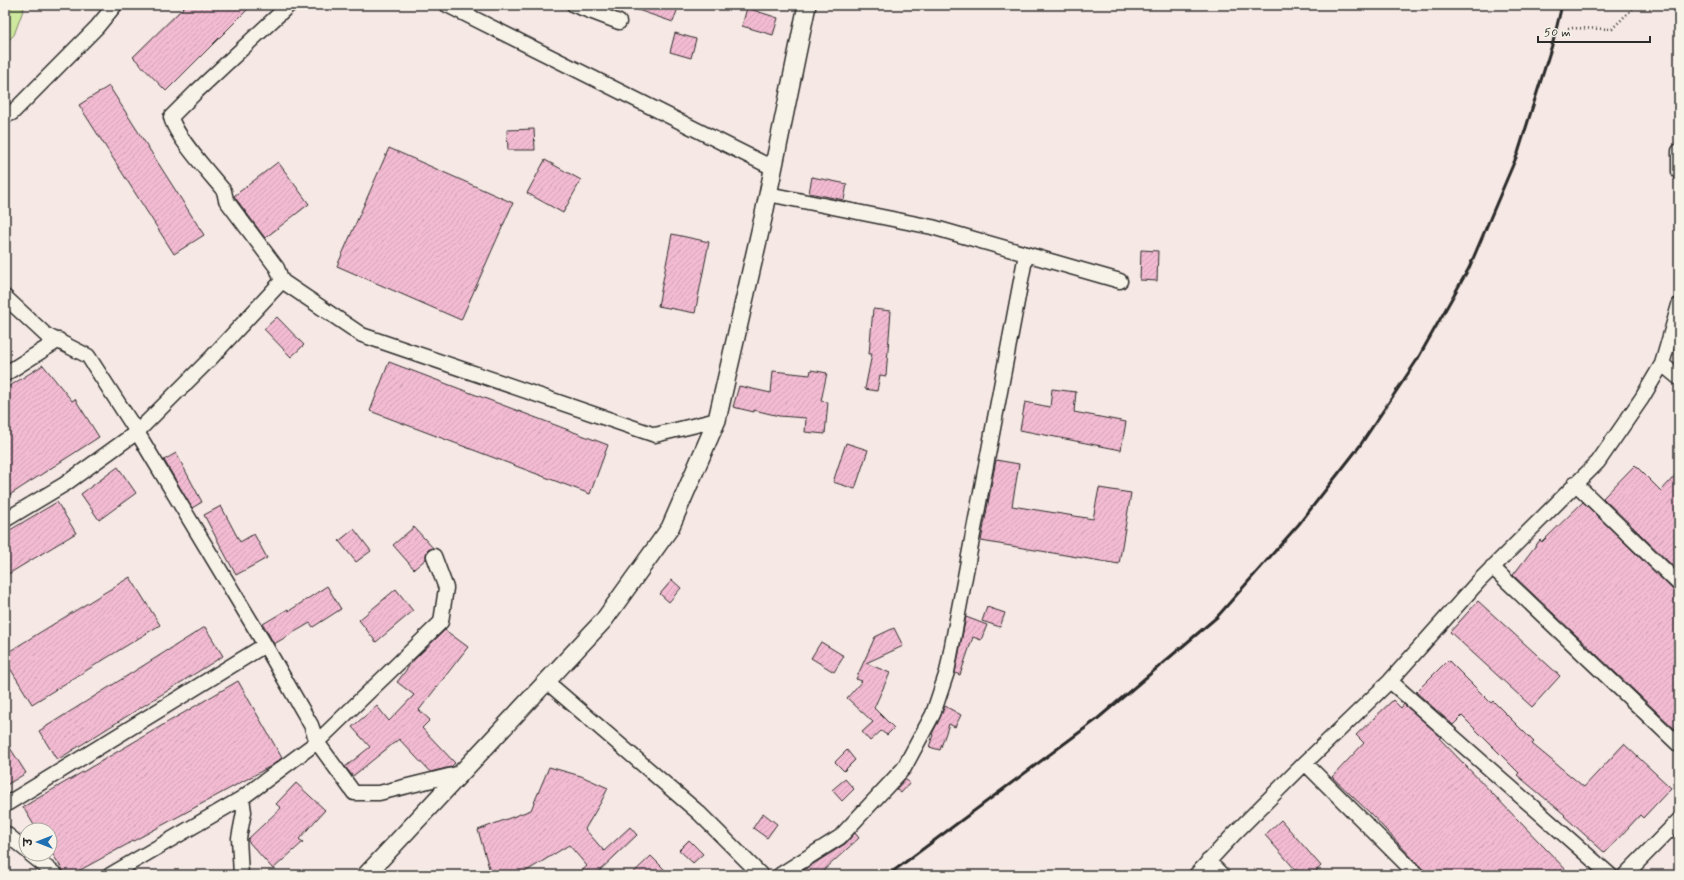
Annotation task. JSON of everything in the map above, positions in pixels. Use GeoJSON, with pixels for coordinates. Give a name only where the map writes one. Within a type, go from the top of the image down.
{"type":"FeatureCollection","features":[{"type":"Feature","properties":{"kind":"street"},"geometry":{"type":"LineString","coordinates":[[5,116],[12,113],[23,103],[98,27],[115,5]]}},
{"type":"Feature","properties":{"kind":"street"},"geometry":{"type":"LineString","coordinates":[[289,5],[171,117],[180,135],[224,191],[226,200],[277,268],[282,280],[362,335],[655,435],[717,420]]}},
{"type":"Feature","properties":{"kind":"street"},"geometry":{"type":"LineString","coordinates":[[446,5],[773,168]]}},
{"type":"Feature","properties":{"kind":"street"},"geometry":{"type":"LineString","coordinates":[[574,5],[620,22]]}},
{"type":"Feature","properties":{"kind":"street"},"geometry":{"type":"LineString","coordinates":[[366,875],[604,620],[670,528],[717,420],[768,194],[807,5]]}},
{"type":"Feature","properties":{"kind":"street"},"geometry":{"type":"LineString","coordinates":[[1679,151],[1679,172]]}},
{"type":"Feature","properties":{"kind":"street"},"geometry":{"type":"LineString","coordinates":[[768,194],[932,227],[1120,281]]}},
{"type":"Feature","properties":{"kind":"street"},"geometry":{"type":"LineString","coordinates":[[780,875],[840,837],[904,768],[933,714],[947,672],[1026,254]]}},
{"type":"Feature","properties":{"kind":"street"},"geometry":{"type":"LineString","coordinates":[[5,520],[65,484],[137,432],[212,358],[282,280]]}},
{"type":"Feature","properties":{"kind":"street"},"geometry":{"type":"LineString","coordinates":[[5,297],[46,335],[88,356],[137,432],[265,645],[311,725],[317,742],[354,793],[379,793],[461,773]]}},
{"type":"Feature","properties":{"kind":"street"},"geometry":{"type":"LineString","coordinates":[[1196,875],[1305,762],[1390,681],[1492,567],[1575,483],[1598,462],[1642,398],[1662,364],[1679,305]]}},
{"type":"Feature","properties":{"kind":"street"},"geometry":{"type":"LineString","coordinates":[[5,374],[58,340]]}},
{"type":"Feature","properties":{"kind":"street"},"geometry":{"type":"LineString","coordinates":[[1662,364],[1679,378]]}},
{"type":"Feature","properties":{"kind":"street"},"geometry":{"type":"LineString","coordinates":[[1575,483],[1679,584]]}},
{"type":"Feature","properties":{"kind":"street"},"geometry":{"type":"LineString","coordinates":[[110,875],[242,798],[317,742],[441,622],[446,588],[434,556]]}},
{"type":"Feature","properties":{"kind":"street"},"geometry":{"type":"LineString","coordinates":[[1492,567],[1679,745]]}},
{"type":"Feature","properties":{"kind":"street"},"geometry":{"type":"LineString","coordinates":[[5,805],[265,645]]}},
{"type":"Feature","properties":{"kind":"street"},"geometry":{"type":"LineString","coordinates":[[1390,681],[1610,875]]}},
{"type":"Feature","properties":{"kind":"street"},"geometry":{"type":"LineString","coordinates":[[547,682],[699,813],[761,875]]}},
{"type":"Feature","properties":{"kind":"street"},"geometry":{"type":"LineString","coordinates":[[1305,762],[1417,875]]}},
{"type":"Feature","properties":{"kind":"street"},"geometry":{"type":"LineString","coordinates":[[241,875],[239,838],[244,812],[242,798]]}},
{"type":"Feature","properties":{"kind":"street"},"geometry":{"type":"LineString","coordinates":[[1625,875],[1679,820]]}},
{"type":"Feature","properties":{"kind":"street"},"geometry":{"type":"LineString","coordinates":[[5,833],[18,844]]}},
{"type":"Feature","properties":{"kind":"street"},"geometry":{"type":"LineString","coordinates":[[1208,861],[1222,875]]}},
{"type":"Feature","properties":{"kind":"street"},"geometry":{"type":"LineString","coordinates":[[40,862],[56,875]]}},
{"type":"Feature","properties":{"kind":"path"},"geometry":{"type":"LineString","coordinates":[[1568,28],[1612,30],[1636,5]]}},
{"type":"Feature","properties":{"kind":"green space"},"geometry":{"type":"Polygon","coordinates":[[[5,5],[25,5],[14,35],[5,44],[5,5]]]}},
{"type":"Feature","properties":{"kind":"building"},"geometry":{"type":"Polygon","coordinates":[[[186,5],[252,5],[166,91],[133,57],[186,5]]]}},
{"type":"Feature","properties":{"kind":"building"},"geometry":{"type":"Polygon","coordinates":[[[630,5],[679,5],[673,22],[629,7],[630,5]]]}},
{"type":"Feature","properties":{"kind":"building"},"geometry":{"type":"Polygon","coordinates":[[[747,8],[778,18],[773,35],[742,26],[747,8]]]}},
{"type":"Feature","properties":{"kind":"building"},"geometry":{"type":"Polygon","coordinates":[[[675,33],[696,39],[691,58],[670,52],[675,33]]]}},
{"type":"Feature","properties":{"kind":"building"},"geometry":{"type":"Polygon","coordinates":[[[109,86],[204,235],[174,254],[79,105],[109,86]]]}},
{"type":"Feature","properties":{"kind":"building"},"geometry":{"type":"Polygon","coordinates":[[[534,129],[535,150],[508,150],[507,130],[534,129]]]}},
{"type":"Feature","properties":{"kind":"building"},"geometry":{"type":"Polygon","coordinates":[[[389,148],[513,203],[461,320],[337,266],[389,148]]]}},
{"type":"Feature","properties":{"kind":"building"},"geometry":{"type":"Polygon","coordinates":[[[545,160],[581,180],[563,213],[527,193],[545,160]]]}},
{"type":"Feature","properties":{"kind":"building"},"geometry":{"type":"Polygon","coordinates":[[[278,162],[309,204],[265,238],[234,196],[278,162]]]}},
{"type":"Feature","properties":{"kind":"building"},"geometry":{"type":"Polygon","coordinates":[[[812,177],[847,184],[844,200],[809,193],[812,177]]]}},
{"type":"Feature","properties":{"kind":"building"},"geometry":{"type":"Polygon","coordinates":[[[672,234],[709,242],[695,313],[658,306],[672,234]]]}},
{"type":"Feature","properties":{"kind":"building"},"geometry":{"type":"Polygon","coordinates":[[[1141,250],[1158,251],[1157,281],[1140,280],[1141,250]]]}},
{"type":"Feature","properties":{"kind":"building"},"geometry":{"type":"Polygon","coordinates":[[[873,309],[891,311],[886,376],[880,375],[877,391],[865,389],[872,354],[869,354],[873,309]]]}},
{"type":"Feature","properties":{"kind":"building"},"geometry":{"type":"Polygon","coordinates":[[[277,317],[304,345],[291,357],[264,329],[277,317]]]}},
{"type":"Feature","properties":{"kind":"building"},"geometry":{"type":"Polygon","coordinates":[[[389,362],[608,445],[590,494],[370,411],[389,362]]]}},
{"type":"Feature","properties":{"kind":"building"},"geometry":{"type":"Polygon","coordinates":[[[43,365],[72,401],[75,399],[99,437],[5,498],[5,389],[43,365]]]}},
{"type":"Feature","properties":{"kind":"building"},"geometry":{"type":"Polygon","coordinates":[[[811,370],[827,373],[821,401],[828,402],[825,434],[805,432],[806,418],[779,416],[733,407],[739,386],[771,393],[773,371],[810,375],[811,370]]]}},
{"type":"Feature","properties":{"kind":"building"},"geometry":{"type":"Polygon","coordinates":[[[1052,389],[1076,392],[1074,412],[1126,422],[1121,450],[1020,430],[1025,402],[1050,407],[1052,389]]]}},
{"type":"Feature","properties":{"kind":"building"},"geometry":{"type":"Polygon","coordinates":[[[846,443],[868,450],[855,489],[833,482],[846,443]]]}},
{"type":"Feature","properties":{"kind":"building"},"geometry":{"type":"Polygon","coordinates":[[[176,453],[202,502],[192,508],[164,460],[176,453]]]}},
{"type":"Feature","properties":{"kind":"building"},"geometry":{"type":"Polygon","coordinates":[[[996,460],[1019,464],[1012,506],[1093,519],[1099,488],[1131,493],[1119,564],[981,541],[996,460]]]}},
{"type":"Feature","properties":{"kind":"building"},"geometry":{"type":"Polygon","coordinates":[[[1635,465],[1661,491],[1679,471],[1679,572],[1603,498],[1635,465]]]}},
{"type":"Feature","properties":{"kind":"building"},"geometry":{"type":"Polygon","coordinates":[[[118,467],[136,493],[99,520],[81,494],[118,467]]]}},
{"type":"Feature","properties":{"kind":"building"},"geometry":{"type":"Polygon","coordinates":[[[57,502],[76,533],[5,576],[5,533],[57,502]]]}},
{"type":"Feature","properties":{"kind":"building"},"geometry":{"type":"Polygon","coordinates":[[[1583,502],[1673,590],[1679,592],[1679,733],[1513,575],[1540,540],[1542,542],[1583,502]]]}},
{"type":"Feature","properties":{"kind":"building"},"geometry":{"type":"Polygon","coordinates":[[[221,506],[240,542],[254,534],[267,558],[236,575],[204,515],[221,506]]]}},
{"type":"Feature","properties":{"kind":"building"},"geometry":{"type":"Polygon","coordinates":[[[414,527],[433,548],[428,550],[426,559],[414,569],[393,545],[414,527]]]}},
{"type":"Feature","properties":{"kind":"building"},"geometry":{"type":"Polygon","coordinates":[[[354,529],[371,551],[356,562],[339,541],[354,529]]]}},
{"type":"Feature","properties":{"kind":"building"},"geometry":{"type":"Polygon","coordinates":[[[130,577],[160,625],[32,704],[5,660],[5,654],[130,577]]]}},
{"type":"Feature","properties":{"kind":"building"},"geometry":{"type":"Polygon","coordinates":[[[672,580],[681,588],[669,602],[660,594],[672,580]]]}},
{"type":"Feature","properties":{"kind":"building"},"geometry":{"type":"Polygon","coordinates":[[[327,586],[341,609],[313,627],[310,623],[274,644],[263,624],[288,609],[289,611],[327,586]]]}},
{"type":"Feature","properties":{"kind":"building"},"geometry":{"type":"Polygon","coordinates":[[[396,589],[413,611],[376,642],[359,620],[396,589]]]}},
{"type":"Feature","properties":{"kind":"building"},"geometry":{"type":"Polygon","coordinates":[[[1478,601],[1560,676],[1532,707],[1450,632],[1478,601]]]}},
{"type":"Feature","properties":{"kind":"building"},"geometry":{"type":"Polygon","coordinates":[[[987,607],[1005,613],[1000,627],[982,621],[987,607]]]}},
{"type":"Feature","properties":{"kind":"building"},"geometry":{"type":"Polygon","coordinates":[[[966,617],[987,625],[981,640],[973,637],[960,675],[955,673],[966,617]]]}},
{"type":"Feature","properties":{"kind":"building"},"geometry":{"type":"Polygon","coordinates":[[[205,627],[223,656],[57,760],[39,731],[205,627]]]}},
{"type":"Feature","properties":{"kind":"building"},"geometry":{"type":"Polygon","coordinates":[[[894,628],[903,646],[866,663],[890,673],[874,708],[894,728],[887,735],[881,731],[870,741],[862,732],[873,722],[847,698],[862,681],[856,679],[875,637],[894,628]]]}},
{"type":"Feature","properties":{"kind":"building"},"geometry":{"type":"Polygon","coordinates":[[[445,630],[468,647],[419,710],[430,720],[422,728],[455,763],[451,767],[430,772],[399,739],[353,776],[345,767],[370,747],[352,727],[377,706],[389,721],[414,695],[397,682],[414,660],[445,630]]]}},
{"type":"Feature","properties":{"kind":"building"},"geometry":{"type":"Polygon","coordinates":[[[821,642],[844,656],[834,672],[811,658],[821,642]]]}},
{"type":"Feature","properties":{"kind":"building"},"geometry":{"type":"Polygon","coordinates":[[[1448,660],[1491,703],[1493,701],[1534,742],[1532,744],[1584,787],[1624,744],[1671,788],[1643,818],[1640,815],[1605,853],[1564,816],[1565,815],[1517,775],[1519,773],[1462,716],[1453,725],[1416,692],[1448,660]]]}},
{"type":"Feature","properties":{"kind":"building"},"geometry":{"type":"Polygon","coordinates":[[[238,681],[282,758],[271,766],[71,875],[66,875],[58,862],[58,822],[32,822],[23,807],[238,681]]]}},
{"type":"Feature","properties":{"kind":"building"},"geometry":{"type":"Polygon","coordinates":[[[1393,700],[1401,708],[1404,704],[1441,737],[1439,738],[1571,875],[1428,875],[1371,814],[1332,777],[1364,743],[1356,735],[1393,700]]]}},
{"type":"Feature","properties":{"kind":"building"},"geometry":{"type":"Polygon","coordinates":[[[945,706],[961,715],[955,727],[949,724],[940,750],[929,747],[932,734],[945,706]]]}},
{"type":"Feature","properties":{"kind":"building"},"geometry":{"type":"Polygon","coordinates":[[[5,740],[26,773],[5,786],[5,740]]]}},
{"type":"Feature","properties":{"kind":"building"},"geometry":{"type":"Polygon","coordinates":[[[847,750],[855,760],[844,771],[835,762],[847,750]]]}},
{"type":"Feature","properties":{"kind":"building"},"geometry":{"type":"Polygon","coordinates":[[[549,767],[581,776],[608,788],[585,829],[604,851],[630,827],[637,835],[595,875],[577,875],[587,866],[569,845],[520,875],[491,875],[478,830],[531,810],[549,767]]]}},
{"type":"Feature","properties":{"kind":"building"},"geometry":{"type":"Polygon","coordinates":[[[845,779],[854,789],[842,801],[832,790],[845,779]]]}},
{"type":"Feature","properties":{"kind":"building"},"geometry":{"type":"Polygon","coordinates":[[[905,779],[910,783],[901,793],[896,789],[905,779]]]}},
{"type":"Feature","properties":{"kind":"building"},"geometry":{"type":"Polygon","coordinates":[[[296,783],[325,810],[299,839],[303,842],[273,869],[248,841],[248,839],[281,808],[276,804],[296,783]]]}},
{"type":"Feature","properties":{"kind":"building"},"geometry":{"type":"Polygon","coordinates":[[[763,813],[777,824],[767,838],[753,828],[763,813]]]}},
{"type":"Feature","properties":{"kind":"building"},"geometry":{"type":"Polygon","coordinates":[[[1281,820],[1321,866],[1312,875],[1300,875],[1265,835],[1281,820]]]}},
{"type":"Feature","properties":{"kind":"building"},"geometry":{"type":"Polygon","coordinates":[[[855,833],[859,838],[822,872],[824,875],[796,875],[845,844],[855,833]]]}},
{"type":"Feature","properties":{"kind":"building"},"geometry":{"type":"Polygon","coordinates":[[[689,840],[703,854],[693,863],[679,850],[689,840]]]}},
{"type":"Feature","properties":{"kind":"building"},"geometry":{"type":"Polygon","coordinates":[[[651,856],[670,875],[631,875],[651,856]]]}},
{"type":"Feature","properties":{"kind":"railway"},"geometry":{"type":"LineString","coordinates":[[888,875],[1096,720],[1217,617],[1299,524],[1359,447],[1417,360],[1469,268],[1518,153],[1553,42],[1562,5]]}}]}
